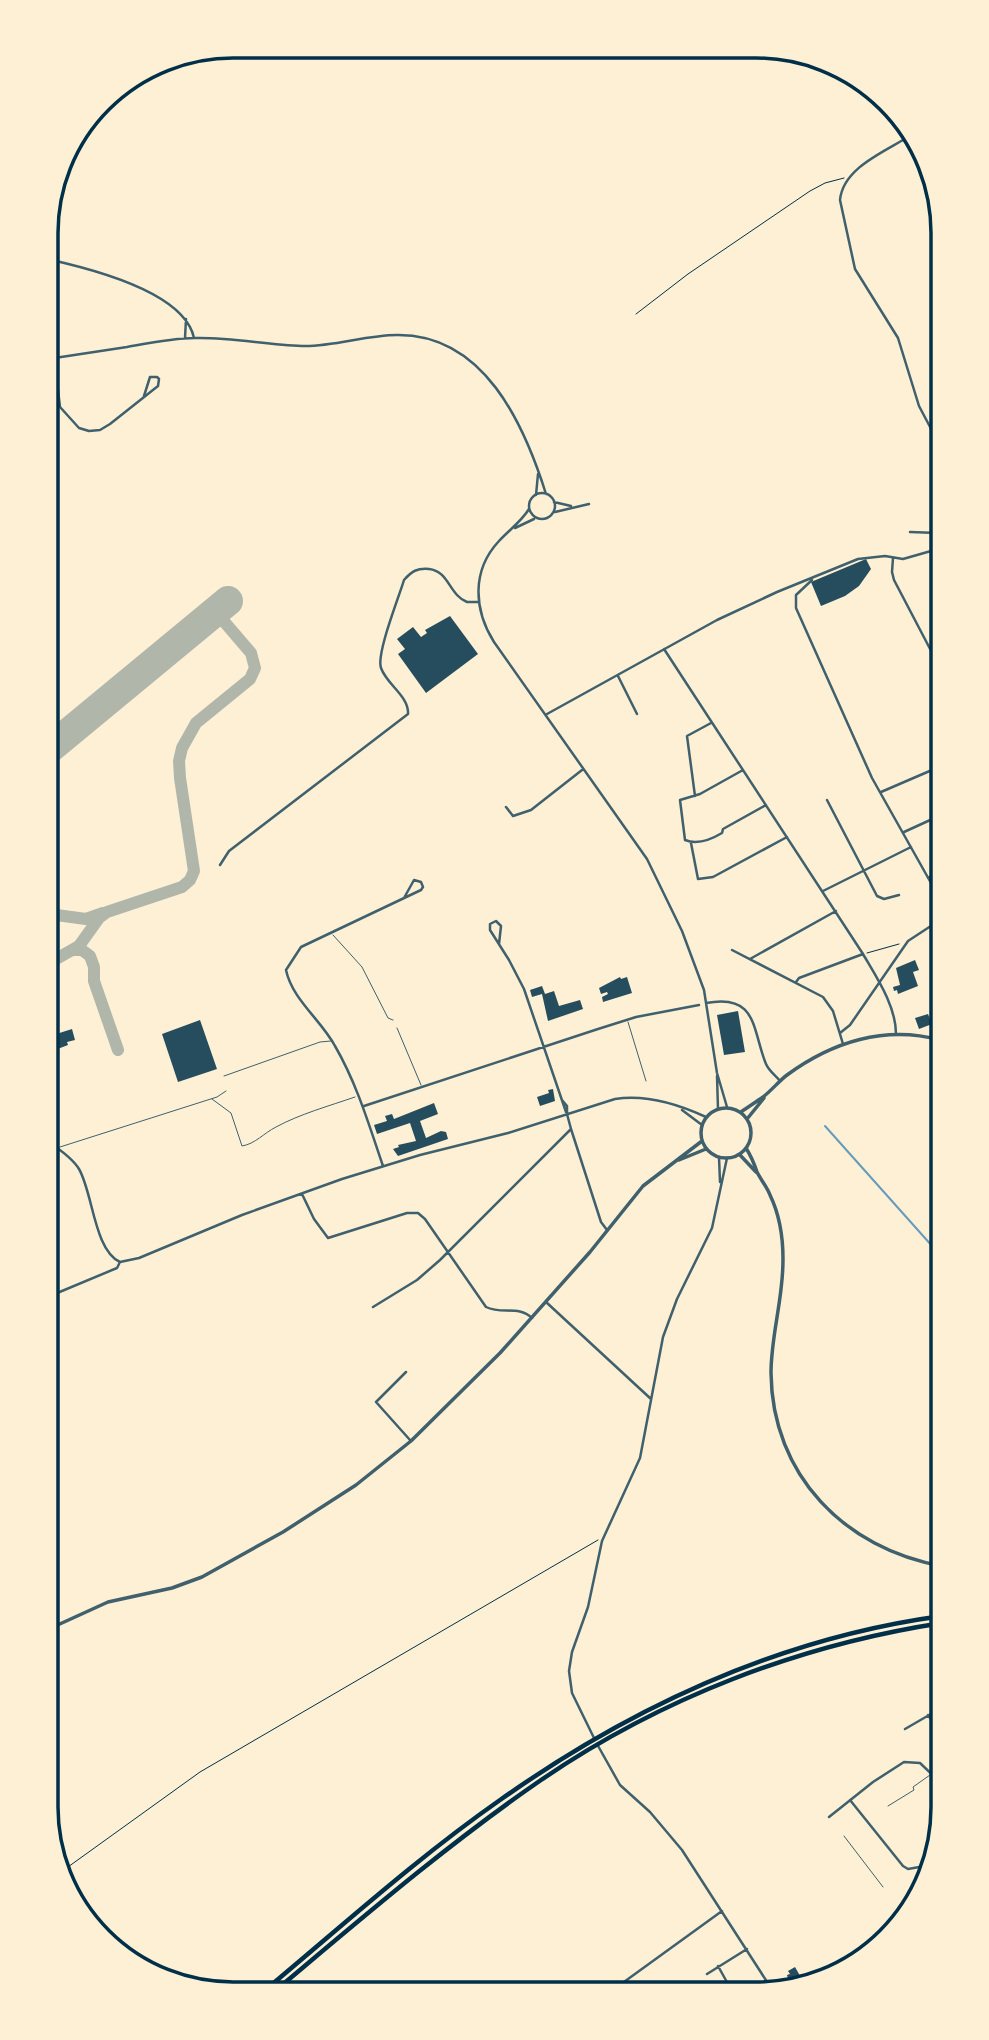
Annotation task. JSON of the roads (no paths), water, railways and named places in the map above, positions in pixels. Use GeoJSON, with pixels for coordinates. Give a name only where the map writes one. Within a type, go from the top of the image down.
{"type":"FeatureCollection","features":[{"type":"Feature","properties":{"kind":"highway"},"geometry":{"type":"LineString","coordinates":[[275,1982],[388,1887],[498,1801],[579,1747],[634,1716],[712,1679],[784,1653],[850,1634],[931,1618]]}},
{"type":"Feature","properties":{"kind":"highway"},"geometry":{"type":"LineString","coordinates":[[286,1982],[470,1831],[542,1779],[643,1719],[708,1689],[787,1659],[856,1640],[931,1625]]}},
{"type":"Feature","properties":{"kind":"street"},"geometry":{"type":"LineString","coordinates":[[904,139],[849,176],[842,189],[842,209],[853,263],[898,338],[917,401],[931,428]]}},
{"type":"Feature","properties":{"kind":"street"},"geometry":{"type":"LineString","coordinates":[[58,262],[119,279],[174,307],[190,325],[194,338]]}},
{"type":"Feature","properties":{"kind":"street"},"geometry":{"type":"LineString","coordinates":[[185,338],[186,319]]}},
{"type":"Feature","properties":{"kind":"street"},"geometry":{"type":"LineString","coordinates":[[58,357],[185,338],[312,346],[396,335],[439,342],[466,357],[487,375],[505,401],[533,455],[546,494],[554,502],[571,506]]}},
{"type":"Feature","properties":{"kind":"street"},"geometry":{"type":"LineString","coordinates":[[58,399],[67,417],[79,428],[89,431],[100,430],[110,424],[158,386],[157,377],[148,379],[144,396]]}},
{"type":"Feature","properties":{"kind":"street"},"geometry":{"type":"LineString","coordinates":[[536,495],[538,471]]}},
{"type":"Feature","properties":{"kind":"street"},"geometry":{"type":"LineString","coordinates":[[546,494],[536,495],[530,500],[529,509],[496,544],[485,560],[479,580],[478,602],[490,636],[647,859],[661,886],[686,940],[706,1003],[717,1073],[718,1109]]}},
{"type":"Feature","properties":{"kind":"street"},"geometry":{"type":"LineString","coordinates":[[554,502],[554,512]]}},
{"type":"Feature","properties":{"kind":"street"},"geometry":{"type":"LineString","coordinates":[[512,529],[536,519],[546,519],[554,512],[571,506],[589,503]]}},
{"type":"Feature","properties":{"kind":"street"},"geometry":{"type":"LineString","coordinates":[[529,509],[536,519]]}},
{"type":"Feature","properties":{"kind":"street"},"geometry":{"type":"LineString","coordinates":[[910,532],[931,533]]}},
{"type":"Feature","properties":{"kind":"street"},"geometry":{"type":"LineString","coordinates":[[546,714],[740,609],[858,559],[872,556],[912,558],[931,551]]}},
{"type":"Feature","properties":{"kind":"street"},"geometry":{"type":"LineString","coordinates":[[893,558],[894,580],[931,651]]}},
{"type":"Feature","properties":{"kind":"street"},"geometry":{"type":"LineString","coordinates":[[220,864],[229,851],[408,714],[406,704],[383,672],[380,657],[404,580],[411,572],[426,569],[439,572],[457,595],[467,602],[478,602]]}},
{"type":"Feature","properties":{"kind":"street"},"geometry":{"type":"LineString","coordinates":[[815,578],[796,595],[796,608],[864,763],[931,883]]}},
{"type":"Feature","properties":{"kind":"street"},"geometry":{"type":"LineString","coordinates":[[664,649],[880,982],[894,1017],[896,1034]]}},
{"type":"Feature","properties":{"kind":"street"},"geometry":{"type":"LineString","coordinates":[[617,675],[637,714]]}},
{"type":"Feature","properties":{"kind":"street"},"geometry":{"type":"LineString","coordinates":[[695,796],[687,736],[711,722]]}},
{"type":"Feature","properties":{"kind":"street"},"geometry":{"type":"LineString","coordinates":[[506,807],[513,816],[531,810],[582,769]]}},
{"type":"Feature","properties":{"kind":"street"},"geometry":{"type":"LineString","coordinates":[[743,770],[695,796],[683,798],[680,802],[685,840],[691,842],[711,839],[722,833],[723,829],[766,805]]}},
{"type":"Feature","properties":{"kind":"street"},"geometry":{"type":"LineString","coordinates":[[880,792],[931,770]]}},
{"type":"Feature","properties":{"kind":"street"},"geometry":{"type":"LineString","coordinates":[[827,800],[879,898],[899,895]]}},
{"type":"Feature","properties":{"kind":"street"},"geometry":{"type":"LineString","coordinates":[[904,832],[931,820]]}},
{"type":"Feature","properties":{"kind":"street"},"geometry":{"type":"LineString","coordinates":[[691,842],[698,879],[713,877],[787,837]]}},
{"type":"Feature","properties":{"kind":"street"},"geometry":{"type":"LineString","coordinates":[[822,891],[911,847]]}},
{"type":"Feature","properties":{"kind":"street"},"geometry":{"type":"LineString","coordinates":[[383,1166],[359,1096],[333,1042],[289,984],[286,970],[301,947],[421,890],[421,882],[414,880],[404,898]]}},
{"type":"Feature","properties":{"kind":"street"},"geometry":{"type":"LineString","coordinates":[[750,959],[835,911]]}},
{"type":"Feature","properties":{"kind":"street"},"geometry":{"type":"LineString","coordinates":[[499,944],[501,926],[496,921],[491,924],[490,930],[524,989],[601,1222],[607,1230]]}},
{"type":"Feature","properties":{"kind":"street"},"geometry":{"type":"LineString","coordinates":[[840,1033],[850,1025],[905,946],[913,937],[931,925]]}},
{"type":"Feature","properties":{"kind":"street"},"geometry":{"type":"LineString","coordinates":[[732,950],[827,1001],[835,1015],[843,1044]]}},
{"type":"Feature","properties":{"kind":"street"},"geometry":{"type":"LineString","coordinates":[[796,982],[799,978],[863,954]]}},
{"type":"Feature","properties":{"kind":"street"},"geometry":{"type":"LineString","coordinates":[[706,1003],[731,1002],[748,1011],[754,1022],[766,1064],[780,1081]]}},
{"type":"Feature","properties":{"kind":"street"},"geometry":{"type":"LineString","coordinates":[[363,1106],[628,1020],[699,1005]]}},
{"type":"Feature","properties":{"kind":"street"},"geometry":{"type":"LineString","coordinates":[[747,1119],[780,1081],[804,1063],[843,1044],[896,1034],[931,1039]]}},
{"type":"Feature","properties":{"kind":"street"},"geometry":{"type":"LineString","coordinates":[[717,1073],[727,1107]]}},
{"type":"Feature","properties":{"kind":"street"},"geometry":{"type":"LineString","coordinates":[[741,1112],[765,1096]]}},
{"type":"Feature","properties":{"kind":"street"},"geometry":{"type":"LineString","coordinates":[[58,1148],[78,1168],[105,1246],[110,1256],[120,1262],[139,1258],[210,1227],[383,1166],[628,1097],[651,1098],[706,1117]]}},
{"type":"Feature","properties":{"kind":"street"},"geometry":{"type":"LineString","coordinates":[[680,1107],[702,1125]]}},
{"type":"Feature","properties":{"kind":"street"},"geometry":{"type":"LineString","coordinates":[[727,1107],[741,1112],[747,1119],[751,1132],[746,1148],[727,1158],[719,1157],[706,1149],[702,1141],[702,1125],[706,1117],[727,1107]]}},
{"type":"Feature","properties":{"kind":"street"},"geometry":{"type":"LineString","coordinates":[[373,1307],[417,1280],[447,1254],[571,1129]]}},
{"type":"Feature","properties":{"kind":"street"},"geometry":{"type":"LineString","coordinates":[[58,1625],[108,1602],[172,1588],[219,1568],[336,1499],[411,1441],[547,1302],[643,1186],[702,1141]]}},
{"type":"Feature","properties":{"kind":"street"},"geometry":{"type":"LineString","coordinates":[[746,1148],[774,1204],[782,1233],[783,1272],[772,1347],[771,1381],[779,1427],[794,1464],[820,1501],[856,1534],[893,1553],[931,1563]]}},
{"type":"Feature","properties":{"kind":"street"},"geometry":{"type":"LineString","coordinates":[[677,1161],[706,1149]]}},
{"type":"Feature","properties":{"kind":"street"},"geometry":{"type":"LineString","coordinates":[[739,1154],[758,1173]]}},
{"type":"Feature","properties":{"kind":"street"},"geometry":{"type":"LineString","coordinates":[[719,1157],[720,1185]]}},
{"type":"Feature","properties":{"kind":"street"},"geometry":{"type":"LineString","coordinates":[[727,1158],[709,1235],[665,1330],[656,1365],[640,1458],[602,1541],[588,1607],[570,1661],[572,1693],[585,1723],[623,1788],[650,1812],[673,1839],[767,1982]]}},
{"type":"Feature","properties":{"kind":"street"},"geometry":{"type":"LineString","coordinates":[[302,1193],[318,1226],[328,1238],[401,1215],[416,1213],[425,1219],[486,1307],[499,1311],[517,1310],[532,1318]]}},
{"type":"Feature","properties":{"kind":"street"},"geometry":{"type":"LineString","coordinates":[[58,1293],[117,1268],[120,1262]]}},
{"type":"Feature","properties":{"kind":"street"},"geometry":{"type":"LineString","coordinates":[[547,1302],[651,1399]]}},
{"type":"Feature","properties":{"kind":"street"},"geometry":{"type":"LineString","coordinates":[[406,1372],[376,1402],[411,1441]]}},
{"type":"Feature","properties":{"kind":"street"},"geometry":{"type":"LineString","coordinates":[[905,1729],[931,1713]]}},
{"type":"Feature","properties":{"kind":"street"},"geometry":{"type":"LineString","coordinates":[[928,1715],[931,1719]]}},
{"type":"Feature","properties":{"kind":"street"},"geometry":{"type":"LineString","coordinates":[[829,1817],[904,1762],[920,1763],[931,1773]]}},
{"type":"Feature","properties":{"kind":"street"},"geometry":{"type":"LineString","coordinates":[[850,1800],[903,1866],[908,1869],[921,1867]]}},
{"type":"Feature","properties":{"kind":"street"},"geometry":{"type":"LineString","coordinates":[[624,1982],[722,1911]]}},
{"type":"Feature","properties":{"kind":"street"},"geometry":{"type":"LineString","coordinates":[[706,1974],[747,1949]]}},
{"type":"Feature","properties":{"kind":"street"},"geometry":{"type":"LineString","coordinates":[[718,1966],[727,1982]]}},
{"type":"Feature","properties":{"kind":"lane"},"geometry":{"type":"LineString","coordinates":[[331,932],[362,967],[387,1018],[393,1020]]}},
{"type":"Feature","properties":{"kind":"lane"},"geometry":{"type":"LineString","coordinates":[[628,1020],[646,1081]]}},
{"type":"Feature","properties":{"kind":"lane"},"geometry":{"type":"LineString","coordinates":[[397,1028],[422,1087]]}},
{"type":"Feature","properties":{"kind":"lane"},"geometry":{"type":"LineString","coordinates":[[224,1076],[320,1042],[333,1042]]}},
{"type":"Feature","properties":{"kind":"lane"},"geometry":{"type":"LineString","coordinates":[[58,1148],[212,1099],[226,1091]]}},
{"type":"Feature","properties":{"kind":"lane"},"geometry":{"type":"LineString","coordinates":[[212,1099],[231,1113],[242,1146],[249,1145],[290,1120],[359,1096]]}},
{"type":"Feature","properties":{"kind":"lane"},"geometry":{"type":"LineString","coordinates":[[888,1806],[914,1790],[913,1787],[931,1775]]}},
{"type":"Feature","properties":{"kind":"lane"},"geometry":{"type":"LineString","coordinates":[[844,1836],[883,1887]]}},
{"type":"Feature","properties":{"kind":"waterway"},"geometry":{"type":"LineString","coordinates":[[825,1126],[931,1245]]}}]}
